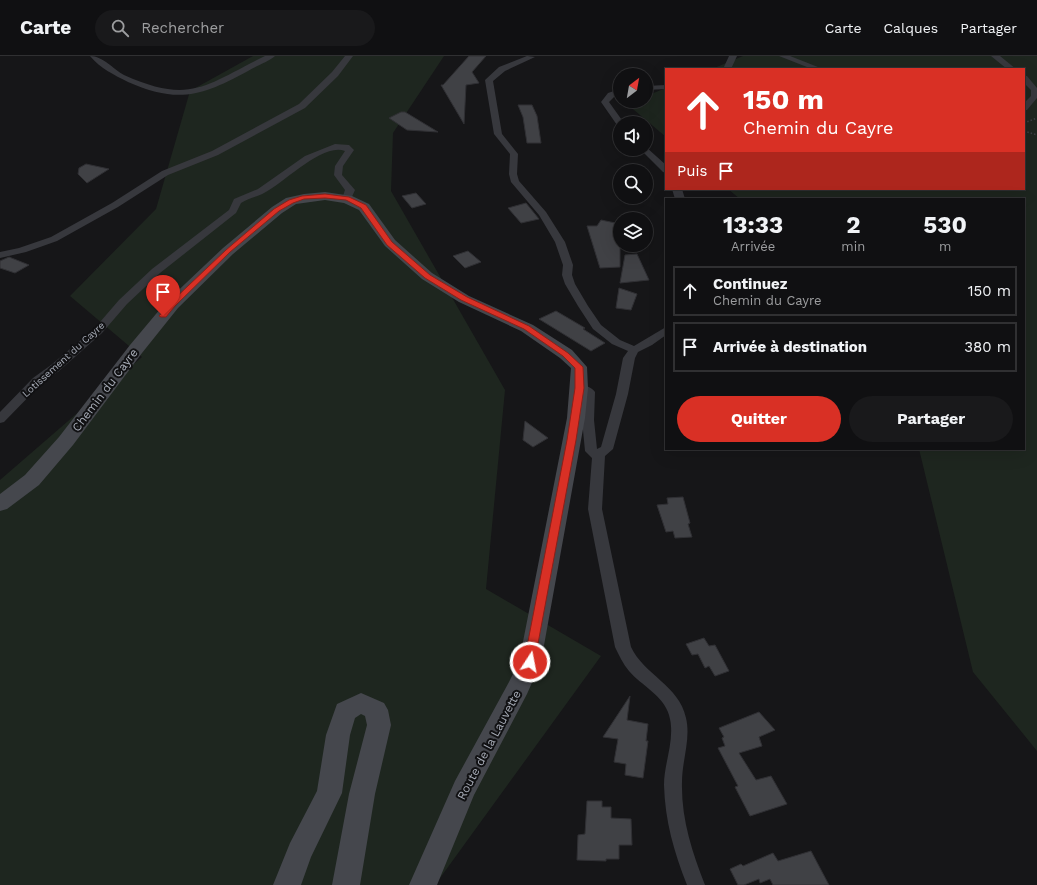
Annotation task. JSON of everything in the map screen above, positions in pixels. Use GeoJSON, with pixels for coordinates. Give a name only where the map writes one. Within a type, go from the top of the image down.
{"type":"FeatureCollection","features":[{"type":"Feature","properties":{"kind":"street"},"geometry":{"type":"LineString","coordinates":[[94,56],[105,68],[147,87],[164,92],[189,93],[205,90],[271,56]]}},
{"type":"Feature","properties":{"kind":"street"},"geometry":{"type":"LineString","coordinates":[[0,255],[42,244],[115,205],[165,173],[215,153],[302,106],[335,74],[349,56]]}},
{"type":"Feature","properties":{"kind":"street"},"geometry":{"type":"LineString","coordinates":[[727,68],[733,56]]}},
{"type":"Feature","properties":{"kind":"street"},"geometry":{"type":"LineString","coordinates":[[783,56],[816,68]]}},
{"type":"Feature","properties":{"kind":"street"},"geometry":{"type":"LineString","coordinates":[[995,56],[1011,68]]}},
{"type":"Feature","properties":{"kind":"street"},"geometry":{"type":"LineString","coordinates":[[531,57],[502,68],[489,80],[498,134],[514,154],[513,174],[515,182],[542,214],[560,242],[568,265],[567,275],[570,284],[583,306],[598,327],[616,342],[634,350]]}},
{"type":"Feature","properties":{"kind":"street"},"geometry":{"type":"LineString","coordinates":[[1025,79],[1035,90],[1035,96],[1025,107]]}},
{"type":"Feature","properties":{"kind":"street"},"geometry":{"type":"LineString","coordinates":[[653,88],[665,87]]}},
{"type":"Feature","properties":{"kind":"street"},"geometry":{"type":"LineString","coordinates":[[613,94],[605,102],[615,116]]}},
{"type":"Feature","properties":{"kind":"street","name":"Lotissement du Cayre"},"geometry":{"type":"LineString","coordinates":[[0,420],[37,381],[55,368],[98,331],[122,302],[156,271],[233,211],[237,201],[261,191],[308,158],[335,147],[346,147],[350,150],[338,166],[338,175],[350,190],[347,199]]}},
{"type":"Feature","properties":{"kind":"street"},"geometry":{"type":"LineString","coordinates":[[651,156],[665,169]]}},
{"type":"Feature","properties":{"kind":"street","name":"Chemin du Cayre"},"geometry":{"type":"LineString","coordinates":[[0,504],[32,480],[66,441],[172,304],[228,251],[276,210],[291,201],[304,198],[325,196],[347,199],[364,206],[390,243],[427,276],[464,299],[527,328],[566,354],[579,367],[579,388]]}},
{"type":"Feature","properties":{"kind":"street"},"geometry":{"type":"LineString","coordinates":[[579,388],[589,392],[590,396],[588,420],[590,451],[596,454],[602,454],[607,449],[622,394],[629,358],[634,350],[648,343],[665,331]]}},
{"type":"Feature","properties":{"kind":"street","name":"Route de la Lauvette"},"geometry":{"type":"LineString","coordinates":[[423,885],[464,789],[519,687],[530,662],[572,438],[579,388]]}},
{"type":"Feature","properties":{"kind":"street"},"geometry":{"type":"LineString","coordinates":[[599,454],[595,508],[623,647],[626,656],[634,667],[658,686],[670,699],[678,717],[679,737],[673,783],[678,835],[696,885]]}},
{"type":"Feature","properties":{"kind":"street"},"geometry":{"type":"LineString","coordinates":[[287,885],[299,852],[329,793],[338,735],[345,711],[361,704],[376,710],[379,725],[362,794],[346,885]]}},
{"type":"Feature","properties":{"kind":"path"},"geometry":{"type":"LineString","coordinates":[[1025,123],[1037,118]]}},
{"type":"Feature","properties":{"kind":"path"},"geometry":{"type":"LineString","coordinates":[[1025,131],[1037,135]]}},
{"type":"Feature","properties":{"kind":"shaded area"},"geometry":{"type":"Polygon","coordinates":[[[253,56],[444,56],[393,133],[391,191],[505,390],[486,589],[601,656],[435,885],[0,885],[0,480],[142,357],[70,296],[156,209],[190,91],[253,56]]]}},
{"type":"Feature","properties":{"kind":"shaded area"},"geometry":{"type":"Polygon","coordinates":[[[743,56],[1037,56],[1037,751],[973,672],[919,450],[1025,450],[1025,198],[739,198],[729,190],[1025,190],[1025,68],[714,68],[743,56]]]}},
{"type":"Feature","properties":{"kind":"shaded area"},"geometry":{"type":"Polygon","coordinates":[[[665,88],[665,136],[653,126],[653,116],[641,116],[632,108],[653,108],[653,93],[665,88]]]}},
{"type":"Feature","properties":{"kind":"building"},"geometry":{"type":"Polygon","coordinates":[[[469,56],[486,56],[472,72],[479,83],[466,85],[464,124],[441,85],[443,85],[469,56]]]}},
{"type":"Feature","properties":{"kind":"building"},"geometry":{"type":"Polygon","coordinates":[[[518,105],[532,105],[537,116],[541,143],[527,143],[523,117],[518,105]]]}},
{"type":"Feature","properties":{"kind":"building"},"geometry":{"type":"Polygon","coordinates":[[[401,112],[405,112],[438,132],[407,130],[389,118],[401,112]]]}},
{"type":"Feature","properties":{"kind":"building"},"geometry":{"type":"Polygon","coordinates":[[[86,164],[109,169],[87,183],[78,174],[79,168],[86,164]]]}},
{"type":"Feature","properties":{"kind":"building"},"geometry":{"type":"Polygon","coordinates":[[[416,193],[426,204],[412,208],[402,196],[416,193]]]}},
{"type":"Feature","properties":{"kind":"building"},"geometry":{"type":"Polygon","coordinates":[[[526,203],[539,219],[521,223],[508,208],[526,203]]]}},
{"type":"Feature","properties":{"kind":"building"},"geometry":{"type":"Polygon","coordinates":[[[601,220],[613,223],[613,252],[620,252],[620,267],[600,268],[587,226],[597,226],[601,220]]]}},
{"type":"Feature","properties":{"kind":"building"},"geometry":{"type":"Polygon","coordinates":[[[468,251],[481,262],[465,268],[453,256],[468,251]]]}},
{"type":"Feature","properties":{"kind":"building"},"geometry":{"type":"Polygon","coordinates":[[[637,254],[649,280],[620,283],[625,255],[637,254]]]}},
{"type":"Feature","properties":{"kind":"building"},"geometry":{"type":"Polygon","coordinates":[[[9,257],[29,265],[15,273],[0,268],[0,261],[9,257]]]}},
{"type":"Feature","properties":{"kind":"building"},"geometry":{"type":"Polygon","coordinates":[[[619,288],[637,294],[631,310],[616,308],[619,288]]]}},
{"type":"Feature","properties":{"kind":"building"},"geometry":{"type":"Polygon","coordinates":[[[556,311],[585,328],[583,329],[605,343],[591,351],[539,319],[556,311]]]}},
{"type":"Feature","properties":{"kind":"building"},"geometry":{"type":"Polygon","coordinates":[[[525,421],[548,438],[533,447],[523,440],[525,421]]]}},
{"type":"Feature","properties":{"kind":"building"},"geometry":{"type":"Polygon","coordinates":[[[683,497],[692,537],[675,538],[673,531],[666,532],[657,505],[668,504],[667,498],[683,497]]]}},
{"type":"Feature","properties":{"kind":"building"},"geometry":{"type":"Polygon","coordinates":[[[704,638],[709,646],[715,645],[729,671],[715,676],[709,666],[705,668],[698,654],[692,655],[686,644],[704,638]]]}},
{"type":"Feature","properties":{"kind":"building"},"geometry":{"type":"Polygon","coordinates":[[[630,696],[627,720],[648,724],[646,741],[648,741],[643,778],[625,775],[626,764],[614,762],[618,739],[603,737],[630,696]]]}},
{"type":"Feature","properties":{"kind":"building"},"geometry":{"type":"Polygon","coordinates":[[[759,712],[775,730],[759,737],[762,746],[739,753],[756,780],[771,776],[787,804],[750,816],[735,787],[738,786],[718,748],[725,746],[722,738],[724,737],[719,728],[759,712]]]}},
{"type":"Feature","properties":{"kind":"building"},"geometry":{"type":"Polygon","coordinates":[[[587,801],[602,801],[602,807],[611,807],[611,818],[631,819],[632,845],[619,845],[619,859],[606,859],[606,861],[577,860],[578,835],[585,834],[587,801]]]}},
{"type":"Feature","properties":{"kind":"building"},"geometry":{"type":"Polygon","coordinates":[[[811,851],[829,885],[773,885],[770,879],[760,883],[759,879],[744,885],[738,885],[730,869],[741,864],[743,866],[773,853],[778,861],[811,851]]]}},
{"type":"Feature","properties":{"kind":"route"},"geometry":{"type":"LineString","coordinates":[[163,316],[172,304],[228,251],[276,210],[291,201],[325,196],[347,199],[364,206],[390,243],[427,276],[464,299],[527,328],[566,354],[579,367],[579,388],[576,418],[530,662]]}}]}
